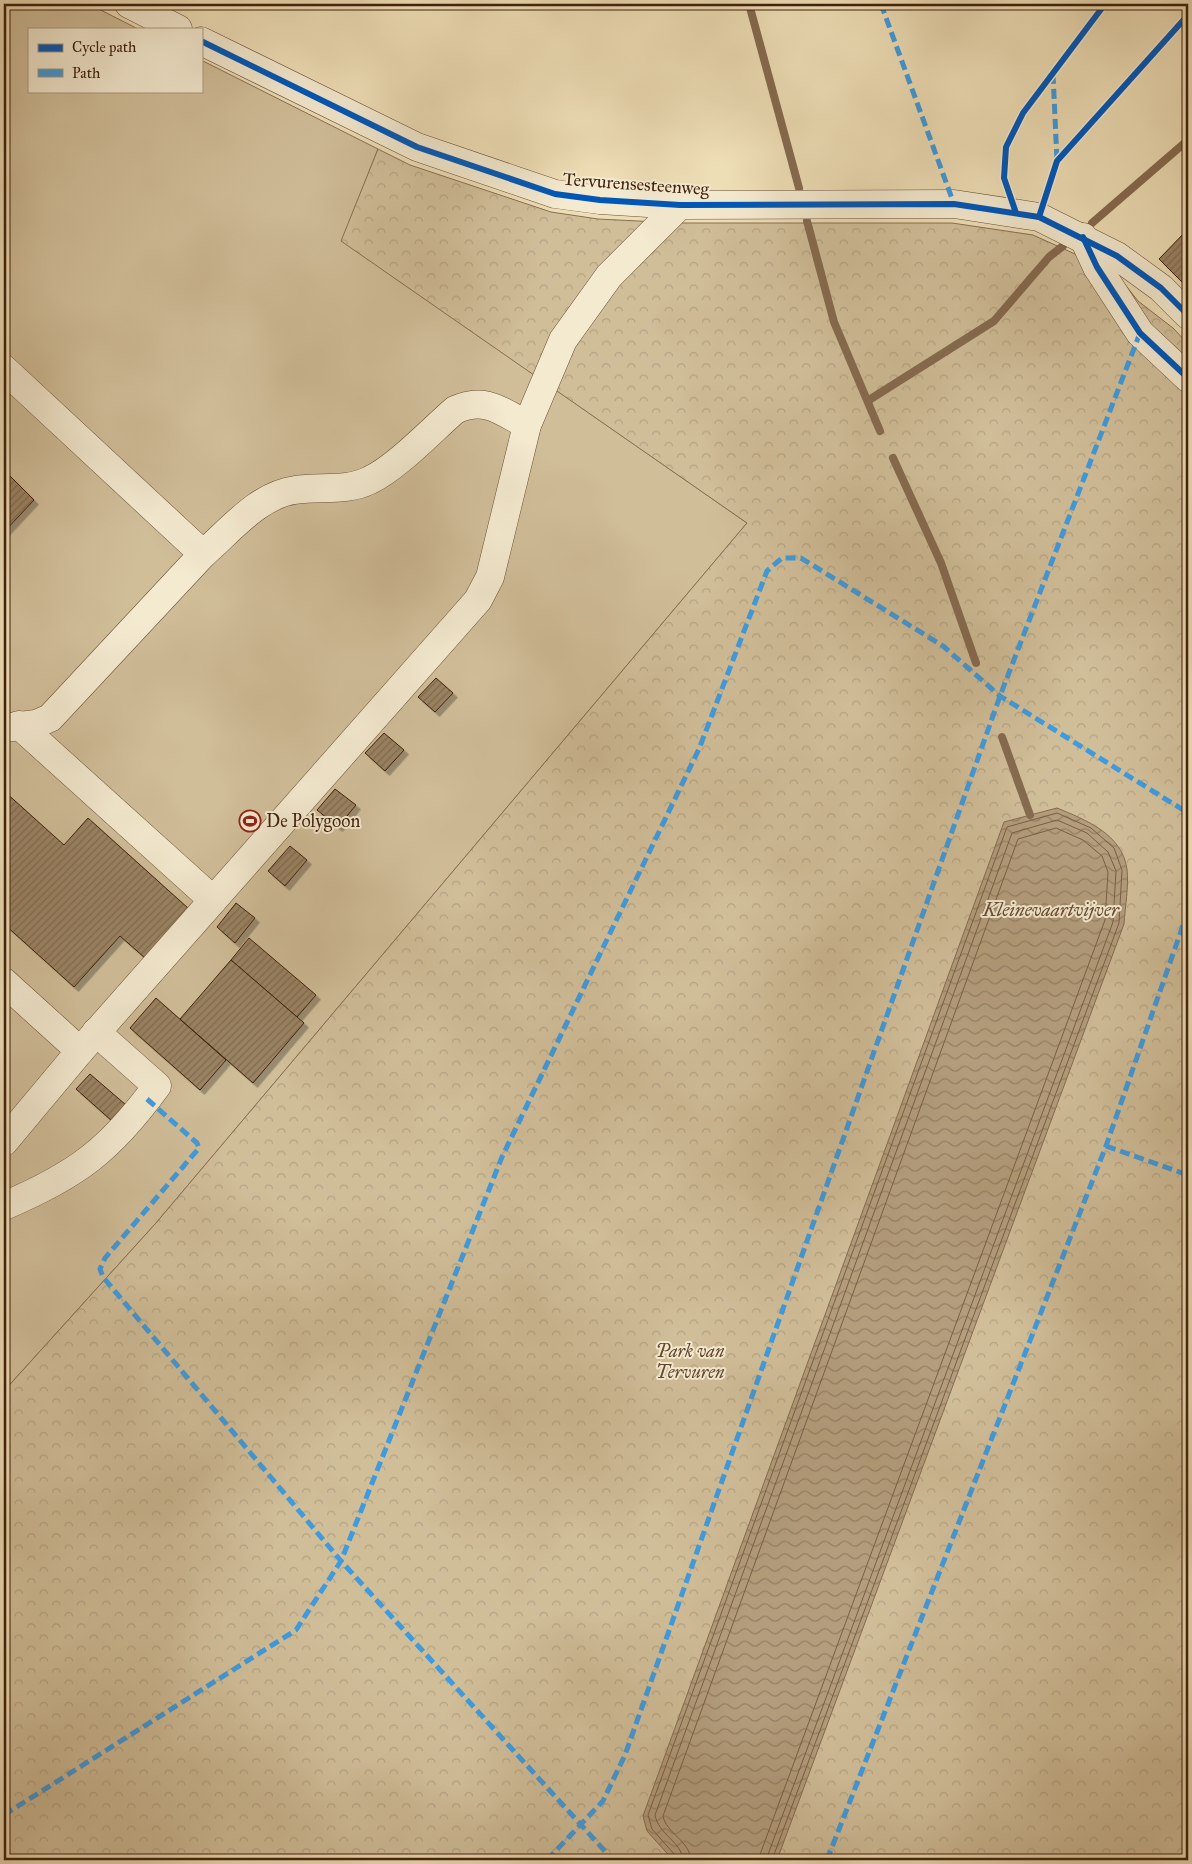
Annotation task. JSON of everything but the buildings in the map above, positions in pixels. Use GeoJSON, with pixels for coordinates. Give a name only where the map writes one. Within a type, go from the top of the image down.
{"type":"FeatureCollection","features":[{"type":"Feature","properties":{"kind":"street"},"geometry":{"type":"LineString","coordinates":[[129,4],[176,28]]}},
{"type":"Feature","properties":{"kind":"street","name":"Tervurensesteenweg"},"geometry":{"type":"LineString","coordinates":[[202,41],[417,147],[555,194],[600,200],[680,205],[954,204],[1039,217],[1083,237],[1117,256],[1161,288],[1188,315]]}},
{"type":"Feature","properties":{"kind":"street"},"geometry":{"type":"LineString","coordinates":[[4,1142],[88,1042],[478,600],[490,577],[527,425],[563,340],[609,276],[680,205]]}},
{"type":"Feature","properties":{"kind":"street"},"geometry":{"type":"LineString","coordinates":[[1083,237],[1097,267],[1140,333],[1188,378]]}},
{"type":"Feature","properties":{"kind":"street"},"geometry":{"type":"LineString","coordinates":[[4,369],[203,554]]}},
{"type":"Feature","properties":{"kind":"street"},"geometry":{"type":"LineString","coordinates":[[11,727],[36,724],[50,718],[203,554],[258,505],[275,496],[294,490],[348,487],[370,480],[386,470],[455,410],[467,405],[491,406],[527,425]]}},
{"type":"Feature","properties":{"kind":"street"},"geometry":{"type":"LineString","coordinates":[[11,727],[213,900]]}},
{"type":"Feature","properties":{"kind":"street"},"geometry":{"type":"LineString","coordinates":[[4,982],[88,1042],[157,1086],[128,1125],[94,1158],[45,1189],[4,1206]]}},
{"type":"Feature","properties":{"kind":"green space","name":"De Polygoon"},"geometry":{"type":"Polygon","coordinates":[[[4,4],[89,4],[136,28],[28,28],[28,92],[202,92],[202,61],[378,149],[342,241],[747,523],[156,1223],[4,1391],[4,4]]]}},
{"type":"Feature","properties":{"kind":"green space","name":"Park van Tervuren"},"geometry":{"type":"Polygon","coordinates":[[[378,149],[410,165],[551,212],[598,219],[679,223],[952,223],[1033,235],[1075,254],[1123,282],[1138,301],[1173,328],[1188,344],[1188,1860],[4,1860],[4,1391],[156,1223],[747,523],[341,241],[378,149]]]}},
{"type":"Feature","properties":{"kind":"water","name":"Kleinevaartvijver"},"geometry":{"type":"Polygon","coordinates":[[[1057,808],[1091,823],[1110,837],[1118,846],[1124,857],[1127,869],[1124,924],[777,1860],[673,1860],[647,1831],[643,1816],[1004,822],[1057,808]]]}},
{"type":"Feature","properties":{"kind":"waterway"},"geometry":{"type":"LineString","coordinates":[[749,4],[799,188]]}},
{"type":"Feature","properties":{"kind":"waterway"},"geometry":{"type":"LineString","coordinates":[[1092,223],[1188,140]]}},
{"type":"Feature","properties":{"kind":"waterway"},"geometry":{"type":"LineString","coordinates":[[807,221],[834,322],[880,431]]}},
{"type":"Feature","properties":{"kind":"waterway"},"geometry":{"type":"LineString","coordinates":[[869,400],[994,321],[1049,257],[1063,246]]}},
{"type":"Feature","properties":{"kind":"waterway"},"geometry":{"type":"LineString","coordinates":[[893,458],[941,563],[976,663]]}},
{"type":"Feature","properties":{"kind":"waterway"},"geometry":{"type":"LineString","coordinates":[[1002,737],[1030,815]]}},
{"type":"Feature","properties":{"kind":"marked path"},"geometry":{"type":"LineString","coordinates":[[881,4],[954,204]]}},
{"type":"Feature","properties":{"kind":"marked path"},"geometry":{"type":"LineString","coordinates":[[1053,74],[1057,161]]}},
{"type":"Feature","properties":{"kind":"marked path"},"geometry":{"type":"LineString","coordinates":[[547,1860],[603,1801],[625,1755],[1000,696],[1140,333]]}},
{"type":"Feature","properties":{"kind":"marked path"},"geometry":{"type":"LineString","coordinates":[[4,1815],[296,1630],[341,1561],[502,1157],[699,749],[767,571],[782,558],[801,558],[943,646],[1000,696],[1188,813]]}},
{"type":"Feature","properties":{"kind":"marked path"},"geometry":{"type":"LineString","coordinates":[[827,1860],[1106,1146],[1188,911]]}},
{"type":"Feature","properties":{"kind":"marked path"},"geometry":{"type":"LineString","coordinates":[[147,1099],[197,1143],[199,1148],[105,1258],[100,1269],[103,1277],[341,1561],[613,1860]]}},
{"type":"Feature","properties":{"kind":"marked path"},"geometry":{"type":"LineString","coordinates":[[1106,1146],[1188,1175]]}},
{"type":"Feature","properties":{"kind":"cycle path"},"geometry":{"type":"LineString","coordinates":[[1016,213],[1004,178],[1006,147],[1023,113],[1105,4]]}},
{"type":"Feature","properties":{"kind":"cycle path"},"geometry":{"type":"LineString","coordinates":[[1039,217],[1057,161],[1188,15]]}},
{"type":"Feature","properties":{"kind":"cycle path"},"geometry":{"type":"LineString","coordinates":[[202,41],[417,147],[555,194],[600,200],[680,205],[954,204],[1039,217],[1117,256],[1161,288],[1188,315]]}},
{"type":"Feature","properties":{"kind":"cycle path"},"geometry":{"type":"LineString","coordinates":[[1083,237],[1097,267],[1140,333],[1188,378]]}},
{"type":"Feature","properties":{"kind":"place","name":"De Polygoon"},"geometry":{"type":"Point","coordinates":[250,821]}}]}
